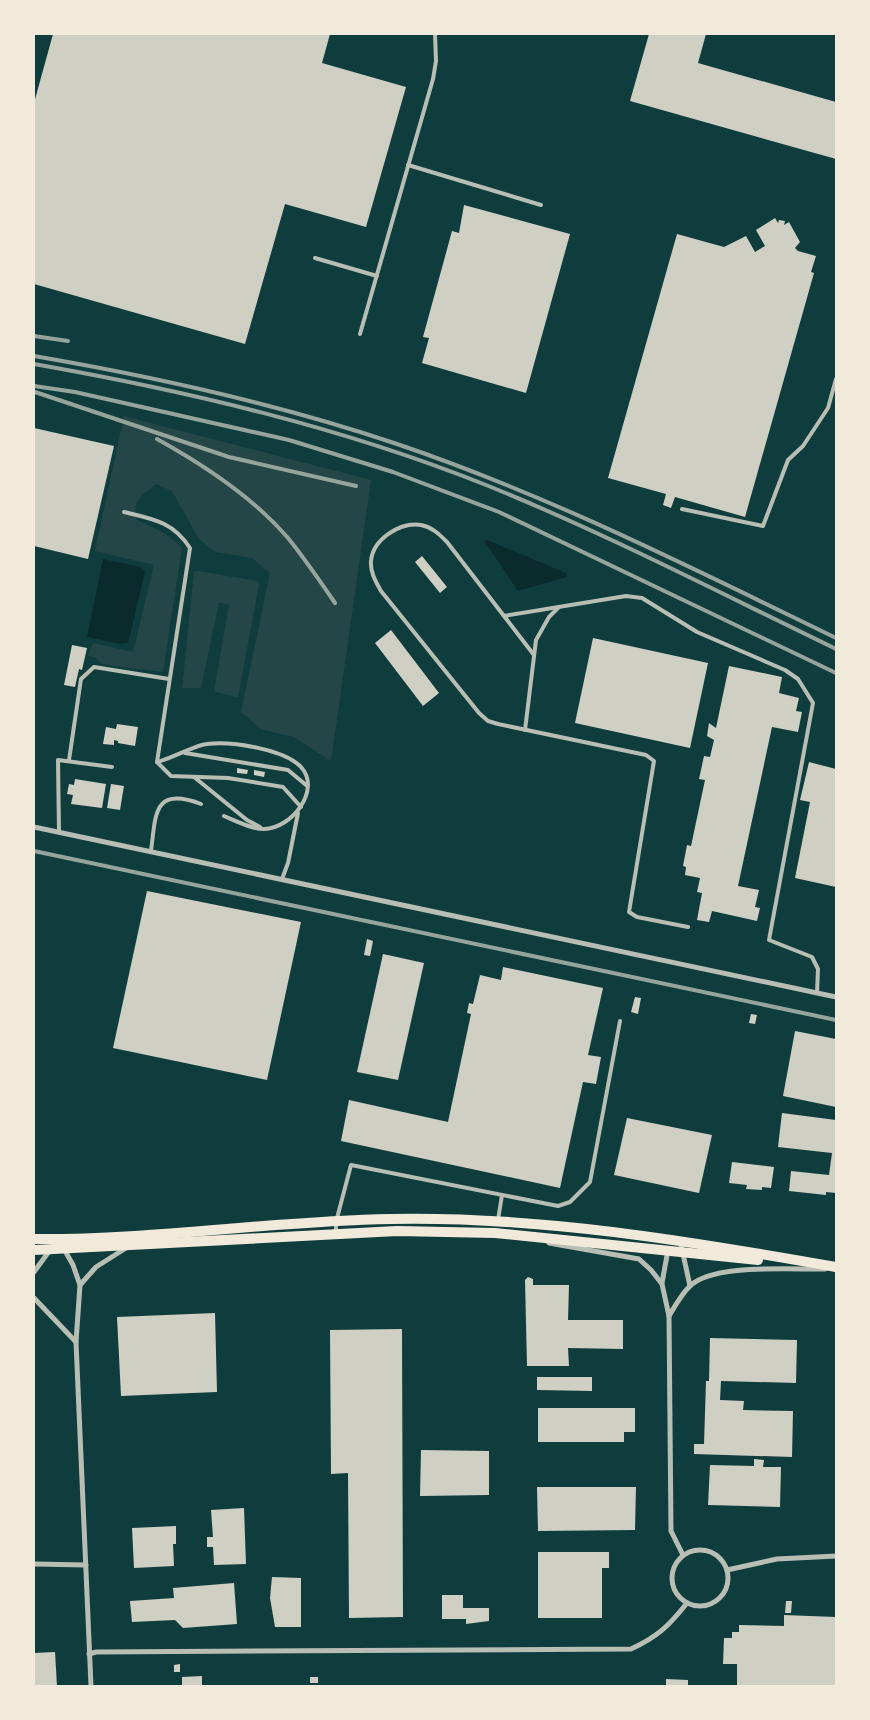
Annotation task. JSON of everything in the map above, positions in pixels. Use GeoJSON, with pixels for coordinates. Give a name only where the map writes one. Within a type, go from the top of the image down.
{"type":"FeatureCollection","features":[{"type":"Feature","properties":{"kind":"main road"},"geometry":{"type":"LineString","coordinates":[[34,1250],[129,1246],[336,1227],[389,1219],[497,1222],[582,1228],[680,1240],[836,1268]]}},
{"type":"Feature","properties":{"kind":"main road"},"geometry":{"type":"LineString","coordinates":[[34,1239],[336,1227],[397,1231],[496,1233],[836,1268]]}},
{"type":"Feature","properties":{"kind":"street"},"geometry":{"type":"LineString","coordinates":[[34,827],[836,997]]}},
{"type":"Feature","properties":{"kind":"street"},"geometry":{"type":"LineString","coordinates":[[496,1233],[639,1259],[662,1284]]}},
{"type":"Feature","properties":{"kind":"street"},"geometry":{"type":"LineString","coordinates":[[34,1272],[50,1250],[54,1239],[65,1249],[80,1285],[76,1342],[91,1686]]}},
{"type":"Feature","properties":{"kind":"street"},"geometry":{"type":"LineString","coordinates":[[683,1555],[671,1531],[669,1316],[662,1284],[668,1250],[680,1240],[690,1286]]}},
{"type":"Feature","properties":{"kind":"street"},"geometry":{"type":"LineString","coordinates":[[80,1285],[96,1266],[129,1246]]}},
{"type":"Feature","properties":{"kind":"street"},"geometry":{"type":"LineString","coordinates":[[669,1316],[690,1286],[705,1277],[726,1271],[836,1268]]}},
{"type":"Feature","properties":{"kind":"street"},"geometry":{"type":"LineString","coordinates":[[34,1298],[76,1342]]}},
{"type":"Feature","properties":{"kind":"street"},"geometry":{"type":"LineString","coordinates":[[700,1549],[717,1555],[727,1570],[728,1579],[721,1597],[705,1606],[686,1603],[679,1598],[671,1580],[676,1562],[683,1555],[700,1549]]}},
{"type":"Feature","properties":{"kind":"street"},"geometry":{"type":"LineString","coordinates":[[727,1570],[777,1559],[836,1556]]}},
{"type":"Feature","properties":{"kind":"street"},"geometry":{"type":"LineString","coordinates":[[34,1564],[86,1564]]}},
{"type":"Feature","properties":{"kind":"street"},"geometry":{"type":"LineString","coordinates":[[90,1654],[106,1652],[631,1649],[653,1639],[664,1630],[686,1603]]}},
{"type":"Feature","properties":{"kind":"lane"},"geometry":{"type":"LineString","coordinates":[[360,334],[433,79],[436,62],[434,34]]}},
{"type":"Feature","properties":{"kind":"lane"},"geometry":{"type":"LineString","coordinates":[[408,165],[541,205]]}},
{"type":"Feature","properties":{"kind":"lane"},"geometry":{"type":"LineString","coordinates":[[315,258],[377,276]]}},
{"type":"Feature","properties":{"kind":"lane"},"geometry":{"type":"LineString","coordinates":[[682,509],[764,526],[788,460],[803,446],[828,408],[836,379]]}},
{"type":"Feature","properties":{"kind":"lane"},"geometry":{"type":"LineString","coordinates":[[124,512],[153,519],[173,528],[190,548],[157,762]]}},
{"type":"Feature","properties":{"kind":"lane"},"geometry":{"type":"LineString","coordinates":[[534,655],[447,542],[436,531],[422,525],[410,525],[397,529],[384,538],[375,548],[371,562],[373,577],[381,591],[479,713],[488,721],[646,755],[654,761],[630,912],[637,917],[688,927]]}},
{"type":"Feature","properties":{"kind":"lane"},"geometry":{"type":"LineString","coordinates":[[504,616],[626,596],[642,598],[697,632],[785,670],[798,679],[813,703],[769,940],[812,956],[818,969],[817,993]]}},
{"type":"Feature","properties":{"kind":"lane"},"geometry":{"type":"LineString","coordinates":[[525,730],[536,640],[549,617],[559,607]]}},
{"type":"Feature","properties":{"kind":"lane"},"geometry":{"type":"LineString","coordinates":[[69,760],[81,679],[94,667],[170,679]]}},
{"type":"Feature","properties":{"kind":"lane"},"geometry":{"type":"LineString","coordinates":[[157,762],[205,744],[269,750],[288,758],[301,768],[307,779],[306,785],[288,863],[282,879]]}},
{"type":"Feature","properties":{"kind":"lane"},"geometry":{"type":"LineString","coordinates":[[185,753],[288,770],[306,785]]}},
{"type":"Feature","properties":{"kind":"lane"},"geometry":{"type":"LineString","coordinates":[[59,832],[58,760],[112,767]]}},
{"type":"Feature","properties":{"kind":"lane"},"geometry":{"type":"LineString","coordinates":[[157,762],[171,776],[228,778],[282,787],[300,809]]}},
{"type":"Feature","properties":{"kind":"lane"},"geometry":{"type":"LineString","coordinates":[[194,777],[247,820],[264,830]]}},
{"type":"Feature","properties":{"kind":"lane"},"geometry":{"type":"LineString","coordinates":[[151,851],[156,815],[162,804],[168,799],[178,797],[201,804]]}},
{"type":"Feature","properties":{"kind":"lane"},"geometry":{"type":"LineString","coordinates":[[224,816],[247,826],[264,830],[281,826],[292,819],[300,809]]}},
{"type":"Feature","properties":{"kind":"lane"},"geometry":{"type":"LineString","coordinates":[[336,1227],[351,1165],[558,1206],[570,1202],[590,1182],[620,1021]]}},
{"type":"Feature","properties":{"kind":"lane"},"geometry":{"type":"LineString","coordinates":[[497,1222],[502,1195]]}},
{"type":"Feature","properties":{"kind":"shaded area"},"geometry":{"type":"Polygon","coordinates":[[[124,416],[371,480],[331,761],[294,737],[261,729],[241,712],[270,573],[252,558],[215,552],[199,539],[172,491],[156,484],[139,499],[135,508],[137,520],[166,534],[182,548],[163,672],[102,664],[95,657],[88,656],[93,643],[133,652],[154,565],[95,551],[124,416]]]}},
{"type":"Feature","properties":{"kind":"shaded area"},"geometry":{"type":"Polygon","coordinates":[[[487,540],[566,573],[567,577],[518,591],[485,542],[487,540]]]}},
{"type":"Feature","properties":{"kind":"shaded area"},"geometry":{"type":"Polygon","coordinates":[[[103,559],[140,567],[145,572],[128,643],[121,644],[87,637],[103,559]]]}},
{"type":"Feature","properties":{"kind":"shaded area"},"geometry":{"type":"Polygon","coordinates":[[[198,571],[257,581],[259,584],[238,698],[214,691],[229,605],[219,602],[201,688],[182,688],[194,572],[198,571]]]}},
{"type":"Feature","properties":{"kind":"building"},"geometry":{"type":"Polygon","coordinates":[[[53,34],[330,34],[322,63],[406,87],[366,227],[285,204],[245,344],[34,284],[34,103],[53,34]]]}},
{"type":"Feature","properties":{"kind":"building"},"geometry":{"type":"Polygon","coordinates":[[[649,34],[706,34],[698,63],[836,102],[836,159],[630,101],[649,34]]]}},
{"type":"Feature","properties":{"kind":"building"},"geometry":{"type":"Polygon","coordinates":[[[464,205],[570,234],[526,393],[422,363],[429,338],[423,337],[452,231],[459,233],[464,205]]]}},
{"type":"Feature","properties":{"kind":"building"},"geometry":{"type":"Polygon","coordinates":[[[775,218],[778,223],[779,220],[785,221],[784,225],[789,222],[800,242],[795,248],[798,251],[816,256],[811,272],[814,273],[745,517],[675,497],[671,508],[663,505],[666,494],[608,478],[677,234],[724,247],[746,236],[755,252],[765,246],[756,230],[775,218]]]}},
{"type":"Feature","properties":{"kind":"building"},"geometry":{"type":"Polygon","coordinates":[[[34,428],[114,446],[88,559],[34,546],[34,428]]]}},
{"type":"Feature","properties":{"kind":"building"},"geometry":{"type":"Polygon","coordinates":[[[422,556],[447,587],[440,593],[415,562],[422,556]]]}},
{"type":"Feature","properties":{"kind":"building"},"geometry":{"type":"Polygon","coordinates":[[[391,630],[439,693],[423,706],[375,643],[391,630]]]}},
{"type":"Feature","properties":{"kind":"building"},"geometry":{"type":"Polygon","coordinates":[[[593,638],[708,663],[690,748],[575,723],[593,638]]]}},
{"type":"Feature","properties":{"kind":"building"},"geometry":{"type":"Polygon","coordinates":[[[72,645],[87,648],[82,670],[79,669],[75,687],[64,685],[72,645]]]}},
{"type":"Feature","properties":{"kind":"building"},"geometry":{"type":"Polygon","coordinates":[[[729,666],[782,677],[779,693],[799,698],[796,711],[802,712],[798,732],[772,727],[738,886],[759,890],[755,907],[760,908],[757,921],[712,911],[709,922],[697,920],[702,893],[697,892],[700,878],[685,875],[686,867],[683,866],[687,845],[691,846],[705,780],[699,779],[704,756],[710,757],[714,740],[707,736],[709,723],[716,728],[729,666]]]}},
{"type":"Feature","properties":{"kind":"building"},"geometry":{"type":"Polygon","coordinates":[[[117,724],[138,727],[135,746],[118,743],[118,741],[114,740],[114,745],[103,744],[106,727],[116,729],[117,724]]]}},
{"type":"Feature","properties":{"kind":"building"},"geometry":{"type":"Polygon","coordinates":[[[809,762],[836,769],[836,887],[795,878],[810,802],[800,800],[809,762]]]}},
{"type":"Feature","properties":{"kind":"building"},"geometry":{"type":"Polygon","coordinates":[[[237,768],[248,770],[247,774],[237,773],[237,768]]]}},
{"type":"Feature","properties":{"kind":"building"},"geometry":{"type":"Polygon","coordinates":[[[254,770],[265,772],[264,777],[254,775],[254,770]]]}},
{"type":"Feature","properties":{"kind":"building"},"geometry":{"type":"Polygon","coordinates":[[[75,779],[106,784],[102,808],[71,804],[73,795],[67,794],[69,784],[74,785],[75,779]]]}},
{"type":"Feature","properties":{"kind":"building"},"geometry":{"type":"Polygon","coordinates":[[[111,784],[124,786],[120,810],[107,808],[111,784]]]}},
{"type":"Feature","properties":{"kind":"building"},"geometry":{"type":"Polygon","coordinates":[[[147,891],[301,922],[267,1080],[113,1048],[147,891]]]}},
{"type":"Feature","properties":{"kind":"building"},"geometry":{"type":"Polygon","coordinates":[[[367,939],[373,941],[370,956],[364,955],[367,939]]]}},
{"type":"Feature","properties":{"kind":"building"},"geometry":{"type":"Polygon","coordinates":[[[383,954],[424,963],[398,1080],[357,1072],[383,954]]]}},
{"type":"Feature","properties":{"kind":"building"},"geometry":{"type":"Polygon","coordinates":[[[503,967],[603,988],[588,1055],[601,1057],[596,1084],[583,1082],[560,1188],[341,1141],[349,1100],[448,1122],[471,1014],[467,1013],[469,1003],[473,1004],[480,975],[501,980],[503,967]]]}},
{"type":"Feature","properties":{"kind":"building"},"geometry":{"type":"Polygon","coordinates":[[[635,997],[641,998],[638,1014],[631,1012],[635,997]]]}},
{"type":"Feature","properties":{"kind":"building"},"geometry":{"type":"Polygon","coordinates":[[[751,1014],[757,1015],[755,1024],[749,1023],[751,1014]]]}},
{"type":"Feature","properties":{"kind":"building"},"geometry":{"type":"Polygon","coordinates":[[[795,1031],[836,1039],[836,1107],[783,1096],[795,1031]]]}},
{"type":"Feature","properties":{"kind":"building"},"geometry":{"type":"Polygon","coordinates":[[[782,1113],[836,1120],[836,1193],[826,1192],[826,1195],[789,1191],[791,1171],[829,1175],[832,1153],[778,1147],[782,1113]]]}},
{"type":"Feature","properties":{"kind":"building"},"geometry":{"type":"Polygon","coordinates":[[[627,1118],[712,1135],[699,1193],[614,1175],[627,1118]]]}},
{"type":"Feature","properties":{"kind":"building"},"geometry":{"type":"Polygon","coordinates":[[[732,1162],[774,1167],[771,1188],[762,1187],[762,1190],[746,1189],[747,1185],[729,1183],[732,1162]]]}},
{"type":"Feature","properties":{"kind":"building"},"geometry":{"type":"Polygon","coordinates":[[[528,1277],[533,1279],[533,1285],[569,1285],[568,1320],[623,1320],[623,1349],[568,1348],[569,1366],[527,1366],[525,1280],[528,1277]]]}},
{"type":"Feature","properties":{"kind":"building"},"geometry":{"type":"Polygon","coordinates":[[[215,1313],[217,1392],[121,1396],[117,1317],[215,1313]]]}},
{"type":"Feature","properties":{"kind":"building"},"geometry":{"type":"Polygon","coordinates":[[[402,1329],[403,1617],[349,1618],[348,1473],[331,1474],[330,1330],[402,1329]]]}},
{"type":"Feature","properties":{"kind":"building"},"geometry":{"type":"Polygon","coordinates":[[[710,1338],[797,1340],[796,1383],[721,1381],[720,1400],[744,1401],[743,1410],[793,1411],[792,1457],[694,1454],[694,1444],[704,1444],[706,1381],[709,1381],[710,1338]]]}},
{"type":"Feature","properties":{"kind":"building"},"geometry":{"type":"Polygon","coordinates":[[[537,1377],[592,1377],[592,1391],[537,1390],[537,1377]]]}},
{"type":"Feature","properties":{"kind":"building"},"geometry":{"type":"Polygon","coordinates":[[[538,1408],[635,1408],[635,1432],[624,1432],[624,1442],[538,1442],[538,1408]]]}},
{"type":"Feature","properties":{"kind":"building"},"geometry":{"type":"Polygon","coordinates":[[[421,1450],[489,1451],[489,1495],[420,1496],[421,1450]]]}},
{"type":"Feature","properties":{"kind":"building"},"geometry":{"type":"Polygon","coordinates":[[[754,1459],[764,1460],[763,1467],[781,1467],[780,1507],[708,1505],[710,1465],[754,1466],[754,1459]]]}},
{"type":"Feature","properties":{"kind":"building"},"geometry":{"type":"Polygon","coordinates":[[[537,1487],[636,1487],[635,1530],[538,1531],[537,1487]]]}},
{"type":"Feature","properties":{"kind":"building"},"geometry":{"type":"Polygon","coordinates":[[[244,1508],[246,1564],[214,1565],[213,1547],[207,1547],[207,1537],[213,1537],[211,1510],[244,1508]]]}},
{"type":"Feature","properties":{"kind":"building"},"geometry":{"type":"Polygon","coordinates":[[[176,1526],[176,1544],[173,1544],[174,1566],[134,1568],[132,1528],[176,1526]]]}},
{"type":"Feature","properties":{"kind":"building"},"geometry":{"type":"Polygon","coordinates":[[[538,1552],[609,1552],[609,1568],[602,1568],[602,1618],[538,1618],[538,1552]]]}},
{"type":"Feature","properties":{"kind":"building"},"geometry":{"type":"Polygon","coordinates":[[[272,1577],[301,1578],[301,1627],[275,1627],[270,1598],[272,1577]]]}},
{"type":"Feature","properties":{"kind":"building"},"geometry":{"type":"Polygon","coordinates":[[[234,1583],[237,1624],[183,1628],[175,1620],[132,1622],[130,1601],[174,1598],[173,1588],[234,1583]]]}},
{"type":"Feature","properties":{"kind":"building"},"geometry":{"type":"Polygon","coordinates":[[[442,1595],[463,1595],[463,1608],[489,1608],[489,1621],[466,1624],[466,1619],[442,1619],[442,1595]]]}},
{"type":"Feature","properties":{"kind":"building"},"geometry":{"type":"Polygon","coordinates":[[[786,1601],[792,1601],[791,1613],[785,1613],[786,1601]]]}},
{"type":"Feature","properties":{"kind":"building"},"geometry":{"type":"Polygon","coordinates":[[[784,1615],[836,1617],[836,1686],[737,1686],[737,1664],[723,1664],[724,1638],[732,1638],[732,1632],[739,1632],[739,1625],[784,1626],[784,1615]]]}},
{"type":"Feature","properties":{"kind":"building"},"geometry":{"type":"Polygon","coordinates":[[[55,1652],[57,1686],[34,1686],[34,1653],[55,1652]]]}},
{"type":"Feature","properties":{"kind":"building"},"geometry":{"type":"Polygon","coordinates":[[[180,1664],[180,1672],[174,1672],[174,1665],[180,1664]]]}},
{"type":"Feature","properties":{"kind":"building"},"geometry":{"type":"Polygon","coordinates":[[[202,1676],[202,1686],[182,1686],[182,1677],[202,1676]]]}},
{"type":"Feature","properties":{"kind":"building"},"geometry":{"type":"Polygon","coordinates":[[[310,1677],[318,1677],[318,1683],[310,1683],[310,1677]]]}},
{"type":"Feature","properties":{"kind":"building"},"geometry":{"type":"Polygon","coordinates":[[[666,1679],[688,1680],[688,1686],[666,1686],[666,1679]]]}},
{"type":"Feature","properties":{"kind":"railway"},"geometry":{"type":"LineString","coordinates":[[34,336],[68,341]]}},
{"type":"Feature","properties":{"kind":"railway"},"geometry":{"type":"LineString","coordinates":[[34,356],[126,373],[217,393],[308,416],[397,444],[453,464],[564,509],[674,559],[836,638]]}},
{"type":"Feature","properties":{"kind":"railway"},"geometry":{"type":"LineString","coordinates":[[34,364],[149,386],[263,413],[320,428],[431,464],[575,523],[836,649]]}},
{"type":"Feature","properties":{"kind":"railway"},"geometry":{"type":"LineString","coordinates":[[34,386],[75,392],[289,440],[393,472],[499,512],[836,673]]}},
{"type":"Feature","properties":{"kind":"railway"},"geometry":{"type":"LineString","coordinates":[[35,392],[229,457],[356,486]]}},
{"type":"Feature","properties":{"kind":"railway"},"geometry":{"type":"LineString","coordinates":[[157,439],[210,471],[259,509],[288,538],[335,603]]}},
{"type":"Feature","properties":{"kind":"railway"},"geometry":{"type":"LineString","coordinates":[[34,851],[836,1020]]}}]}
